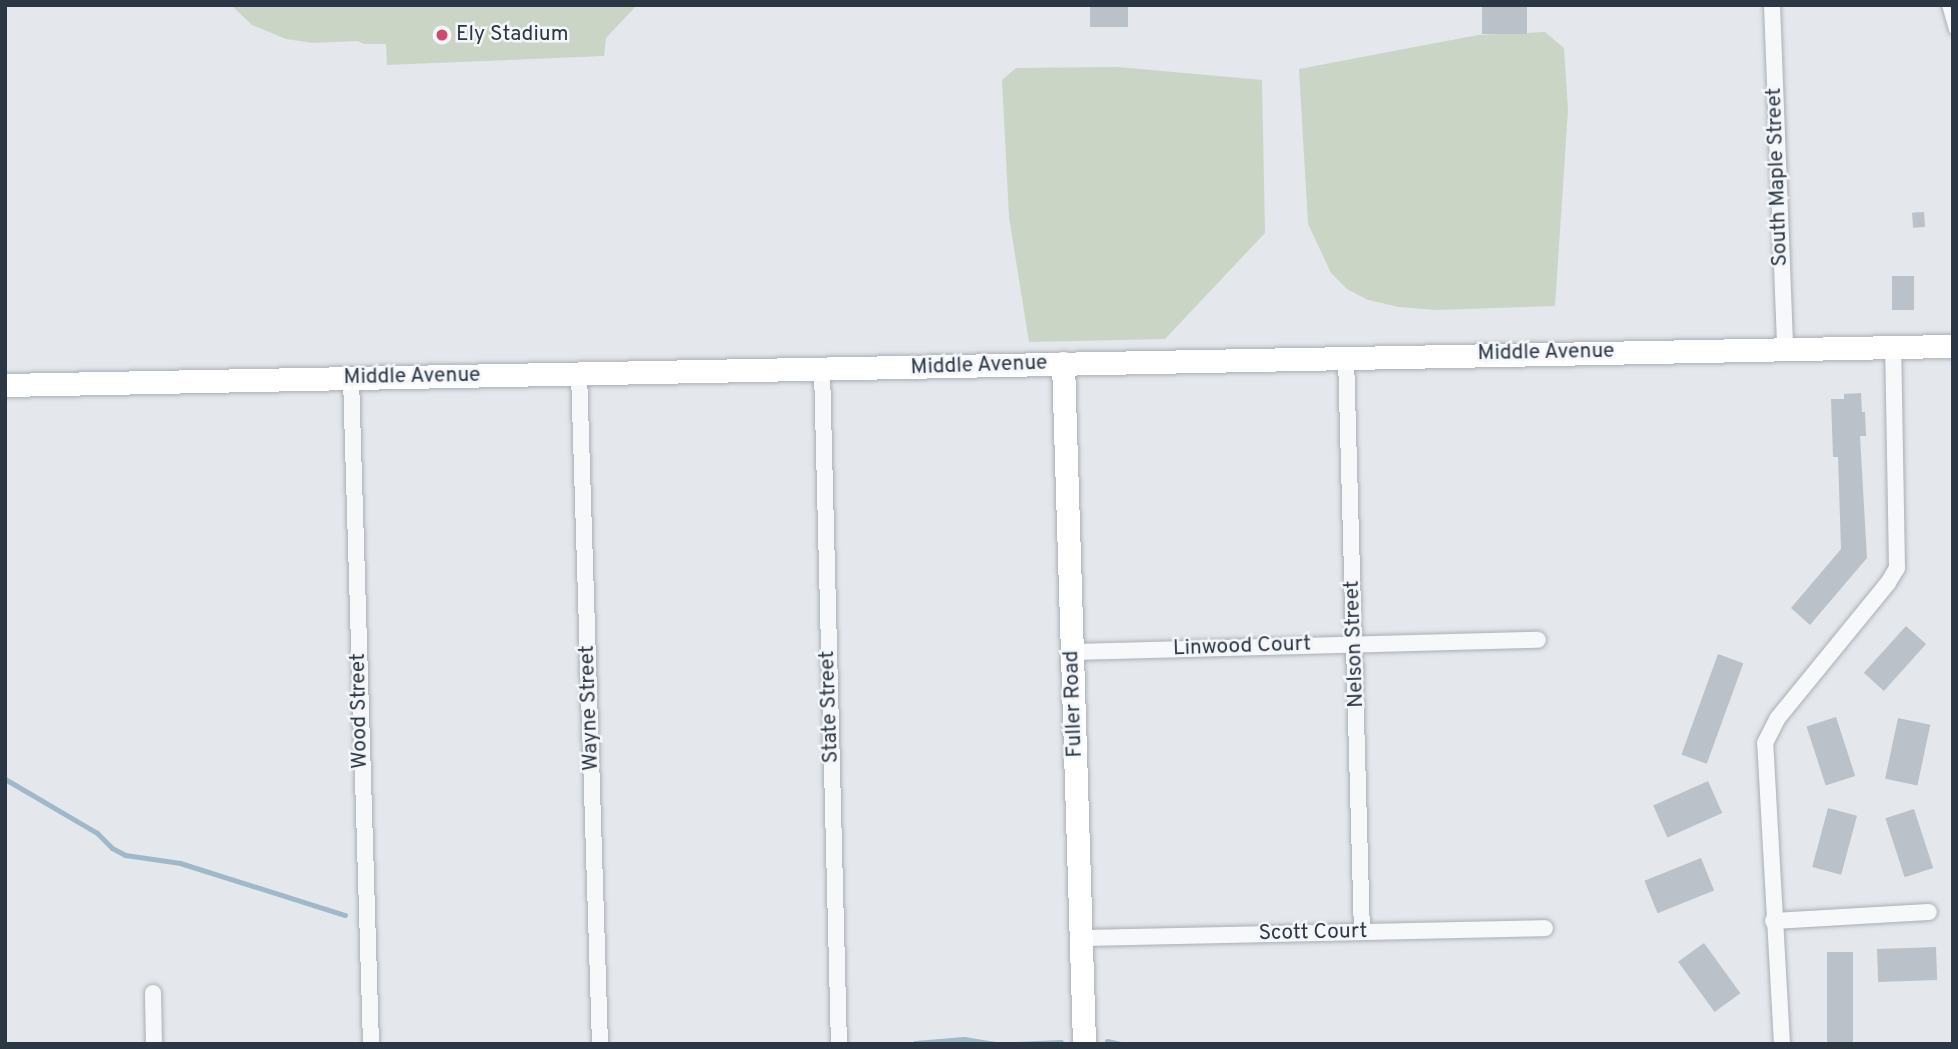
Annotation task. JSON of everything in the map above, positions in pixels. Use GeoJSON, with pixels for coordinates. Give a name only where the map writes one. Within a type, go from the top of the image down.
{"type":"FeatureCollection","features":[{"type":"Feature","properties":{"kind":"street","name":"South Maple Street"},"geometry":{"type":"LineString","coordinates":[[1772,5],[1785,349]]}},
{"type":"Feature","properties":{"kind":"street","name":"Middle Avenue"},"geometry":{"type":"LineString","coordinates":[[5,385],[1953,346]]}},
{"type":"Feature","properties":{"kind":"street"},"geometry":{"type":"LineString","coordinates":[[1782,1044],[1764,756],[1767,734],[1888,583],[1896,568],[1893,347]]}},
{"type":"Feature","properties":{"kind":"street","name":"Nelson Street"},"geometry":{"type":"LineString","coordinates":[[1346,357],[1362,932]]}},
{"type":"Feature","properties":{"kind":"street","name":"Fuller Road"},"geometry":{"type":"LineString","coordinates":[[1063,363],[1084,1044]]}},
{"type":"Feature","properties":{"kind":"street","name":"State Street"},"geometry":{"type":"LineString","coordinates":[[822,370],[839,1044]]}},
{"type":"Feature","properties":{"kind":"street","name":"Wayne Street"},"geometry":{"type":"LineString","coordinates":[[579,373],[600,1044]]}},
{"type":"Feature","properties":{"kind":"street","name":"Wood Street"},"geometry":{"type":"LineString","coordinates":[[351,378],[371,1044]]}},
{"type":"Feature","properties":{"kind":"street","name":"Linwood Court"},"geometry":{"type":"LineString","coordinates":[[1073,652],[1538,640]]}},
{"type":"Feature","properties":{"kind":"street"},"geometry":{"type":"LineString","coordinates":[[1773,921],[1930,912]]}},
{"type":"Feature","properties":{"kind":"street","name":"Scott Court"},"geometry":{"type":"LineString","coordinates":[[1081,938],[1545,928]]}},
{"type":"Feature","properties":{"kind":"street"},"geometry":{"type":"LineString","coordinates":[[153,993],[154,1044]]}},
{"type":"Feature","properties":{"kind":"lane"},"geometry":{"type":"LineString","coordinates":[[1945,5],[1953,30]]}},
{"type":"Feature","properties":{"kind":"green space","name":"Ely Stadium"},"geometry":{"type":"Polygon","coordinates":[[[231,5],[637,5],[606,38],[604,56],[387,65],[386,44],[364,44],[357,41],[313,43],[286,39],[252,25],[231,5]]]}},
{"type":"Feature","properties":{"kind":"green space"},"geometry":{"type":"Polygon","coordinates":[[[1545,32],[1564,48],[1568,110],[1555,306],[1436,310],[1399,307],[1368,300],[1347,289],[1331,273],[1308,224],[1299,69],[1478,35],[1545,32]]]}},
{"type":"Feature","properties":{"kind":"green space"},"geometry":{"type":"Polygon","coordinates":[[[1118,67],[1262,80],[1265,233],[1165,339],[1029,342],[1009,217],[1002,80],[1016,68],[1118,67]]]}},
{"type":"Feature","properties":{"kind":"building"},"geometry":{"type":"Polygon","coordinates":[[[1090,5],[1128,5],[1128,27],[1090,27],[1090,5]]]}},
{"type":"Feature","properties":{"kind":"building"},"geometry":{"type":"Polygon","coordinates":[[[1482,5],[1527,5],[1527,34],[1482,34],[1482,5]]]}},
{"type":"Feature","properties":{"kind":"building"},"geometry":{"type":"Polygon","coordinates":[[[1924,212],[1925,227],[1913,228],[1912,213],[1924,212]]]}},
{"type":"Feature","properties":{"kind":"building"},"geometry":{"type":"Polygon","coordinates":[[[1892,276],[1914,276],[1914,310],[1892,310],[1892,276]]]}},
{"type":"Feature","properties":{"kind":"building"},"geometry":{"type":"Polygon","coordinates":[[[1861,393],[1866,436],[1860,436],[1867,558],[1810,625],[1791,608],[1841,549],[1838,457],[1833,457],[1831,399],[1844,399],[1844,394],[1861,393]]]}},
{"type":"Feature","properties":{"kind":"building"},"geometry":{"type":"Polygon","coordinates":[[[1906,626],[1926,644],[1884,691],[1864,673],[1906,626]]]}},
{"type":"Feature","properties":{"kind":"building"},"geometry":{"type":"Polygon","coordinates":[[[1718,654],[1743,663],[1707,764],[1681,755],[1718,654]]]}},
{"type":"Feature","properties":{"kind":"building"},"geometry":{"type":"Polygon","coordinates":[[[1836,717],[1855,776],[1826,786],[1807,727],[1836,717]]]}},
{"type":"Feature","properties":{"kind":"building"},"geometry":{"type":"Polygon","coordinates":[[[1898,718],[1930,725],[1917,786],[1885,779],[1898,718]]]}},
{"type":"Feature","properties":{"kind":"building"},"geometry":{"type":"Polygon","coordinates":[[[1708,781],[1722,813],[1667,837],[1653,805],[1708,781]]]}},
{"type":"Feature","properties":{"kind":"building"},"geometry":{"type":"Polygon","coordinates":[[[1828,808],[1857,816],[1841,875],[1812,867],[1828,808]]]}},
{"type":"Feature","properties":{"kind":"building"},"geometry":{"type":"Polygon","coordinates":[[[1914,809],[1933,868],[1905,877],[1885,818],[1914,809]]]}},
{"type":"Feature","properties":{"kind":"building"},"geometry":{"type":"Polygon","coordinates":[[[1701,858],[1714,890],[1658,913],[1644,881],[1701,858]]]}},
{"type":"Feature","properties":{"kind":"building"},"geometry":{"type":"Polygon","coordinates":[[[1704,943],[1740,993],[1715,1012],[1678,962],[1704,943]]]}},
{"type":"Feature","properties":{"kind":"building"},"geometry":{"type":"Polygon","coordinates":[[[1936,947],[1937,980],[1878,982],[1877,949],[1936,947]]]}},
{"type":"Feature","properties":{"kind":"building"},"geometry":{"type":"Polygon","coordinates":[[[1827,952],[1853,952],[1853,1044],[1827,1044],[1827,952]]]}},
{"type":"Feature","properties":{"kind":"waterway"},"geometry":{"type":"LineString","coordinates":[[5,779],[97,833],[112,848],[125,855],[180,863],[345,915]]}},
{"type":"Feature","properties":{"kind":"waterway"},"geometry":{"type":"LineString","coordinates":[[915,1043],[964,1039],[995,1044]]}},
{"type":"Feature","properties":{"kind":"waterway"},"geometry":{"type":"LineString","coordinates":[[1107,1041],[1121,1044]]}},
{"type":"Feature","properties":{"kind":"waterway"},"geometry":{"type":"LineString","coordinates":[[1013,1044],[1061,1042]]}},
{"type":"Feature","properties":{"kind":"place","name":"Ely Stadium"},"geometry":{"type":"Point","coordinates":[442,35]}}]}
